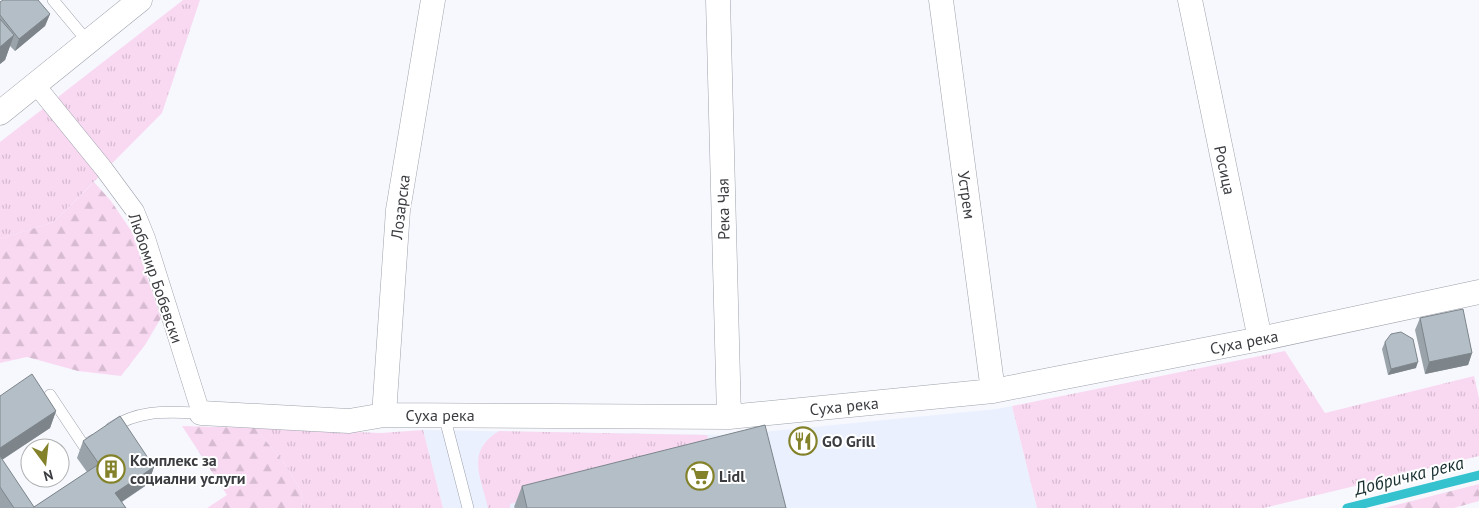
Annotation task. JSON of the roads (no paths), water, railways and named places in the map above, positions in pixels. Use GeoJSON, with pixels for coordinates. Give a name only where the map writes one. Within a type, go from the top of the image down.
{"type":"FeatureCollection","features":[{"type":"Feature","properties":{"kind":"street"},"geometry":{"type":"LineString","coordinates":[[0,113],[140,0]]}},
{"type":"Feature","properties":{"kind":"street","name":"Лозарска"},"geometry":{"type":"LineString","coordinates":[[384,415],[398,210],[433,0]]}},
{"type":"Feature","properties":{"kind":"street","name":"Река Чая"},"geometry":{"type":"LineString","coordinates":[[718,0],[729,417]]}},
{"type":"Feature","properties":{"kind":"street","name":"Устрем"},"geometry":{"type":"LineString","coordinates":[[941,0],[994,391]]}},
{"type":"Feature","properties":{"kind":"street","name":"Росица"},"geometry":{"type":"LineString","coordinates":[[1190,0],[1260,339]]}},
{"type":"Feature","properties":{"kind":"street","name":"Любомир Бобевски"},"geometry":{"type":"LineString","coordinates":[[36,84],[135,211],[146,238],[200,413]]}},
{"type":"Feature","properties":{"kind":"street","name":"Суха река"},"geometry":{"type":"LineString","coordinates":[[200,413],[349,421],[384,415],[729,417],[994,391],[1260,339],[1479,292]]}},
{"type":"Feature","properties":{"kind":"lane"},"geometry":{"type":"LineString","coordinates":[[53,0],[88,42]]}},
{"type":"Feature","properties":{"kind":"lane"},"geometry":{"type":"LineString","coordinates":[[50,395],[84,446],[121,422],[154,411],[200,413]]}},
{"type":"Feature","properties":{"kind":"lane"},"geometry":{"type":"LineString","coordinates":[[444,415],[468,508]]}},
{"type":"Feature","properties":{"kind":"waterway","name":"Добричка река"},"geometry":{"type":"LineString","coordinates":[[1347,508],[1479,475]]}},
{"type":"Feature","properties":{"kind":"place","name":"GO Grill"},"geometry":{"type":"Point","coordinates":[803,441]}},
{"type":"Feature","properties":{"kind":"place","name":"Комплекс за социални услуги"},"geometry":{"type":"Point","coordinates":[111,469]}},
{"type":"Feature","properties":{"kind":"place","name":"Lidl"},"geometry":{"type":"Point","coordinates":[700,476]}}]}
